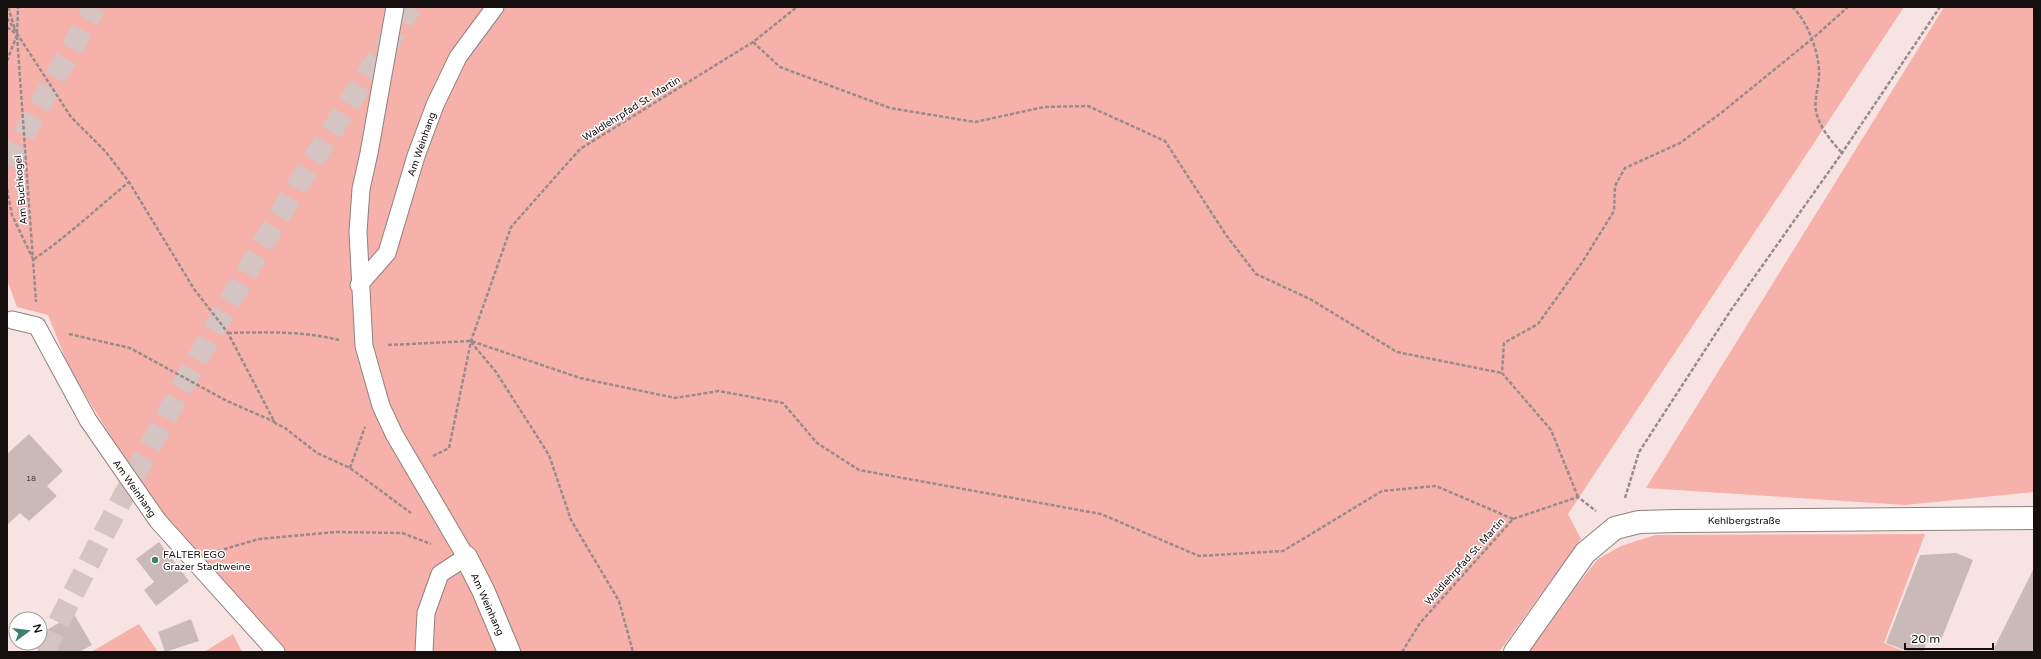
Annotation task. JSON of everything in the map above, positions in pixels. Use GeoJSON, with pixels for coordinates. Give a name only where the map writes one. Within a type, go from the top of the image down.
{"type":"FeatureCollection","features":[{"type":"Feature","properties":{"kind":"street","name":"Kehlbergstraße"},"geometry":{"type":"LineString","coordinates":[[1515,652],[1585,553],[1615,528],[1639,522],[1677,521],[2034,518]]}},
{"type":"Feature","properties":{"kind":"street","name":"Am Weinhang"},"geometry":{"type":"LineString","coordinates":[[466,557],[483,590],[508,652]]}},
{"type":"Feature","properties":{"kind":"lane","name":"Am Weinhang"},"geometry":{"type":"LineString","coordinates":[[395,7],[372,138],[361,189],[358,232],[359,285],[364,346],[381,406],[394,434],[466,557]]}},
{"type":"Feature","properties":{"kind":"lane","name":"Am Weinhang"},"geometry":{"type":"LineString","coordinates":[[359,285],[387,253],[416,156],[435,105],[458,57],[495,7]]}},
{"type":"Feature","properties":{"kind":"lane"},"geometry":{"type":"LineString","coordinates":[[12,320],[37,326]]}},
{"type":"Feature","properties":{"kind":"lane","name":"Am Weinhang"},"geometry":{"type":"LineString","coordinates":[[37,326],[88,420],[158,521],[276,652]]}},
{"type":"Feature","properties":{"kind":"lane"},"geometry":{"type":"LineString","coordinates":[[424,652],[426,613],[440,574],[466,557]]}},
{"type":"Feature","properties":{"kind":"path","name":"Am Buchkogel"},"geometry":{"type":"LineString","coordinates":[[8,7],[17,34],[34,259],[37,326]]}},
{"type":"Feature","properties":{"kind":"path"},"geometry":{"type":"LineString","coordinates":[[7,61],[17,34],[18,7]]}},
{"type":"Feature","properties":{"kind":"path","name":"Waldlehrpfad St. Martin"},"geometry":{"type":"LineString","coordinates":[[414,466],[449,448],[471,341],[511,227],[580,149],[753,42],[797,7]]}},
{"type":"Feature","properties":{"kind":"path"},"geometry":{"type":"LineString","coordinates":[[1792,7],[1801,14],[1812,39],[1820,72],[1816,112],[1827,136],[1842,153]]}},
{"type":"Feature","properties":{"kind":"path"},"geometry":{"type":"LineString","coordinates":[[1502,373],[1504,343],[1538,324],[1583,261],[1614,211],[1615,186],[1625,168],[1680,143],[1721,113],[1812,39],[1848,7]]}},
{"type":"Feature","properties":{"kind":"path"},"geometry":{"type":"LineString","coordinates":[[753,42],[780,67],[890,108],[975,122],[1044,107],[1088,106],[1165,141],[1226,235],[1256,274],[1310,299],[1397,352],[1502,373],[1551,430],[1578,497],[1615,528],[1639,452],[1731,310],[1842,153],[1940,7]]}},
{"type":"Feature","properties":{"kind":"path"},"geometry":{"type":"LineString","coordinates":[[7,18],[72,117],[106,152],[129,182],[194,289],[228,333],[275,422]]}},
{"type":"Feature","properties":{"kind":"path"},"geometry":{"type":"LineString","coordinates":[[7,27],[17,34]]}},
{"type":"Feature","properties":{"kind":"path"},"geometry":{"type":"LineString","coordinates":[[7,189],[12,215],[34,259],[62,239],[88,214],[129,182]]}},
{"type":"Feature","properties":{"kind":"path"},"geometry":{"type":"LineString","coordinates":[[37,326],[130,348],[227,401],[275,422],[285,428],[316,453],[350,468],[391,496],[415,516]]}},
{"type":"Feature","properties":{"kind":"path"},"geometry":{"type":"LineString","coordinates":[[228,333],[274,332],[321,335],[364,346],[471,341],[580,378],[675,398],[719,391],[783,403],[817,443],[859,470],[1101,514],[1199,556],[1283,551],[1382,491],[1436,486],[1512,519]]}},
{"type":"Feature","properties":{"kind":"path"},"geometry":{"type":"LineString","coordinates":[[471,341],[496,372],[549,455],[571,520],[619,601],[633,652]]}},
{"type":"Feature","properties":{"kind":"path","name":"Waldlehrpfad St. Martin"},"geometry":{"type":"LineString","coordinates":[[1402,652],[1420,623],[1512,519],[1578,497]]}},
{"type":"Feature","properties":{"kind":"path"},"geometry":{"type":"LineString","coordinates":[[192,559],[259,539],[336,532],[402,533],[435,546],[457,550],[466,557]]}},
{"type":"Feature","properties":{"kind":"shaded area"},"geometry":{"type":"Polygon","coordinates":[[[7,7],[1904,7],[1568,514],[1581,539],[1499,652],[276,652],[282,645],[150,500],[70,370],[48,315],[17,307],[7,280],[7,7]]]}},
{"type":"Feature","properties":{"kind":"shaded area"},"geometry":{"type":"Polygon","coordinates":[[[1944,7],[2034,7],[2034,492],[1905,505],[1646,488],[1944,7]]]}},
{"type":"Feature","properties":{"kind":"shaded area"},"geometry":{"type":"Polygon","coordinates":[[[1925,534],[1884,643],[1905,652],[1529,652],[1598,559],[1621,546],[1655,535],[1925,534]]]}},
{"type":"Feature","properties":{"kind":"shaded area"},"geometry":{"type":"Polygon","coordinates":[[[139,624],[158,652],[91,652],[139,624]]]}},
{"type":"Feature","properties":{"kind":"shaded area"},"geometry":{"type":"Polygon","coordinates":[[[233,634],[242,652],[204,652],[233,634]]]}},
{"type":"Feature","properties":{"kind":"building"},"geometry":{"type":"Polygon","coordinates":[[[29,434],[63,471],[47,486],[57,496],[29,521],[20,513],[7,525],[7,454],[29,434]]]}},
{"type":"Feature","properties":{"kind":"building"},"geometry":{"type":"Polygon","coordinates":[[[159,542],[189,581],[156,606],[144,590],[154,582],[136,559],[159,542]]]}},
{"type":"Feature","properties":{"kind":"building"},"geometry":{"type":"Polygon","coordinates":[[[1956,553],[1973,560],[1939,645],[1926,642],[1924,652],[1909,652],[1886,643],[1920,555],[1956,553]]]}},
{"type":"Feature","properties":{"kind":"building"},"geometry":{"type":"Polygon","coordinates":[[[2034,568],[2034,652],[1992,652],[2034,568]]]}},
{"type":"Feature","properties":{"kind":"building"},"geometry":{"type":"Polygon","coordinates":[[[74,614],[92,645],[79,652],[39,652],[48,651],[48,629],[74,614]]]}},
{"type":"Feature","properties":{"kind":"building"},"geometry":{"type":"Polygon","coordinates":[[[191,619],[199,641],[165,652],[158,632],[191,619]]]}},
{"type":"Feature","properties":{"kind":"tunnel"},"geometry":{"type":"LineString","coordinates":[[7,164],[95,7]]}},
{"type":"Feature","properties":{"kind":"tunnel"},"geometry":{"type":"LineString","coordinates":[[44,652],[149,448],[232,297],[334,126],[411,7]]}},
{"type":"Feature","properties":{"kind":"place","name":"FALTER EGO Grazer Stadtweine"},"geometry":{"type":"Point","coordinates":[155,560]}}]}
